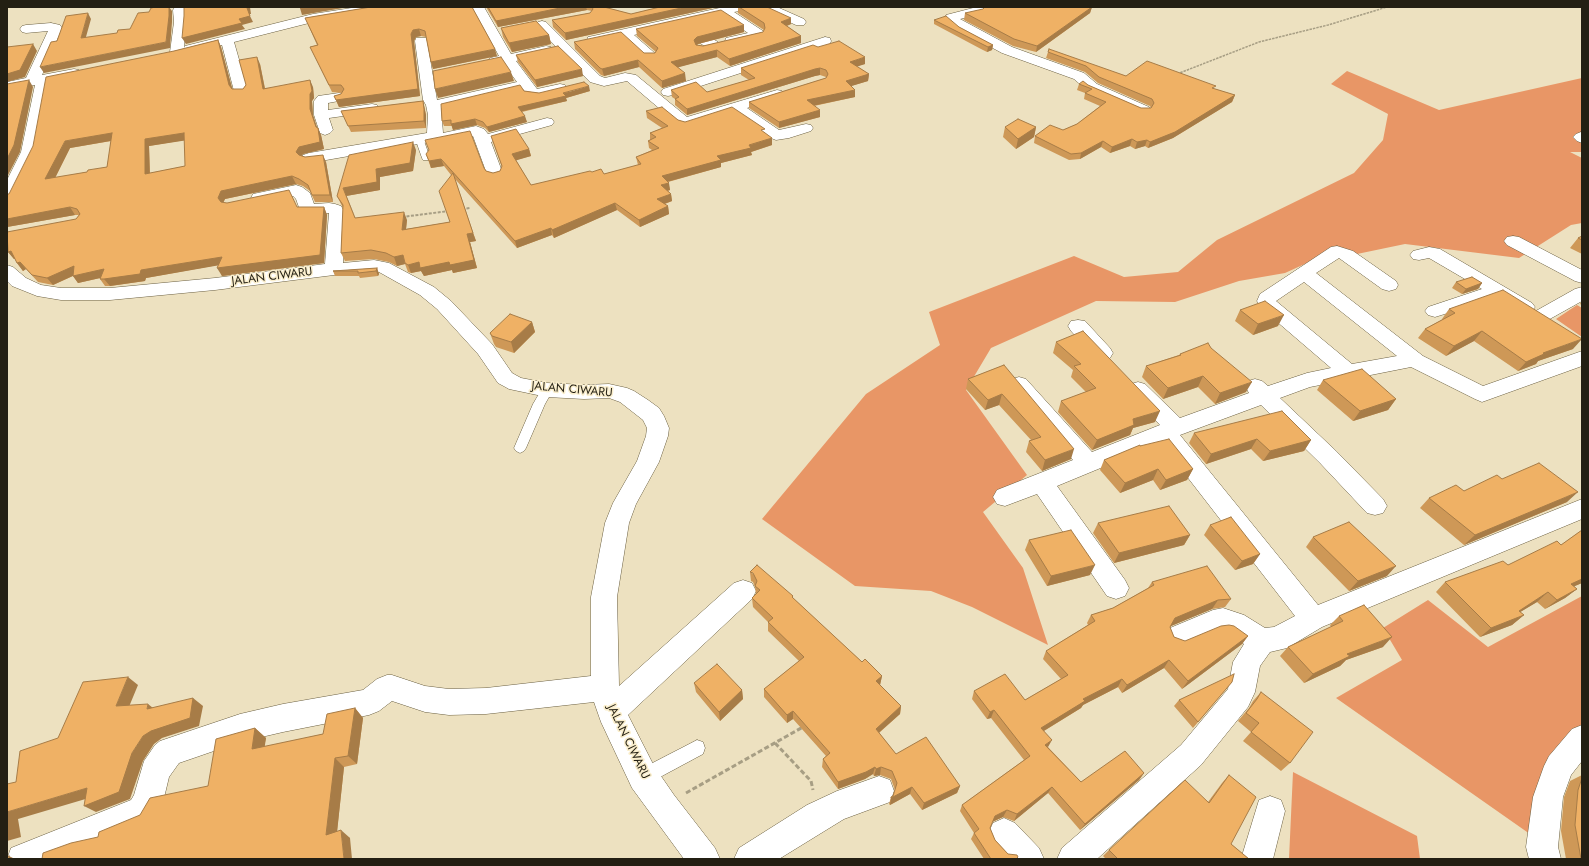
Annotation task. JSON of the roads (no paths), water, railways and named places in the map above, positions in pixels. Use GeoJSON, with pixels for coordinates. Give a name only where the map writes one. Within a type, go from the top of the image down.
{"type":"FeatureCollection","features":[{"type":"Feature","properties":{"kind":"street"},"geometry":{"type":"LineString","coordinates":[[177,52],[180,22],[179,10],[181,7]]}},
{"type":"Feature","properties":{"kind":"street"},"geometry":{"type":"LineString","coordinates":[[162,55],[227,41],[313,18],[380,7]]}},
{"type":"Feature","properties":{"kind":"street"},"geometry":{"type":"LineString","coordinates":[[478,7],[507,59],[531,92],[537,94],[584,82],[607,82],[629,77],[654,96],[680,125],[792,89]]}},
{"type":"Feature","properties":{"kind":"street"},"geometry":{"type":"LineString","coordinates":[[485,64],[562,46],[675,23],[741,7]]}},
{"type":"Feature","properties":{"kind":"street"},"geometry":{"type":"LineString","coordinates":[[767,7],[800,22]]}},
{"type":"Feature","properties":{"kind":"street"},"geometry":{"type":"LineString","coordinates":[[979,7],[980,8],[977,11],[950,18],[963,27],[1007,50],[1079,76],[1092,87],[1144,110]]}},
{"type":"Feature","properties":{"kind":"street"},"geometry":{"type":"LineString","coordinates":[[675,23],[708,47],[758,34],[724,12]]}},
{"type":"Feature","properties":{"kind":"street"},"geometry":{"type":"LineString","coordinates":[[528,27],[557,21]]}},
{"type":"Feature","properties":{"kind":"street"},"geometry":{"type":"LineString","coordinates":[[542,24],[562,46],[584,82]]}},
{"type":"Feature","properties":{"kind":"street"},"geometry":{"type":"LineString","coordinates":[[7,196],[29,152],[38,80],[56,28],[26,29]]}},
{"type":"Feature","properties":{"kind":"street"},"geometry":{"type":"LineString","coordinates":[[493,34],[507,32]]}},
{"type":"Feature","properties":{"kind":"street"},"geometry":{"type":"LineString","coordinates":[[625,33],[651,56]]}},
{"type":"Feature","properties":{"kind":"street"},"geometry":{"type":"LineString","coordinates":[[227,41],[242,91]]}},
{"type":"Feature","properties":{"kind":"street"},"geometry":{"type":"LineString","coordinates":[[421,41],[435,115],[434,136]]}},
{"type":"Feature","properties":{"kind":"street"},"geometry":{"type":"LineString","coordinates":[[654,96],[825,41]]}},
{"type":"Feature","properties":{"kind":"street"},"geometry":{"type":"LineString","coordinates":[[775,58],[786,66]]}},
{"type":"Feature","properties":{"kind":"street"},"geometry":{"type":"LineString","coordinates":[[7,86],[88,70]]}},
{"type":"Feature","properties":{"kind":"street"},"geometry":{"type":"LineString","coordinates":[[427,76],[442,73]]}},
{"type":"Feature","properties":{"kind":"street"},"geometry":{"type":"LineString","coordinates":[[415,102],[432,102],[525,84]]}},
{"type":"Feature","properties":{"kind":"street"},"geometry":{"type":"LineString","coordinates":[[325,130],[321,115],[321,101],[323,99],[339,97]]}},
{"type":"Feature","properties":{"kind":"street"},"geometry":{"type":"LineString","coordinates":[[321,115],[384,106]]}},
{"type":"Feature","properties":{"kind":"street"},"geometry":{"type":"LineString","coordinates":[[735,107],[776,134],[784,135],[806,128]]}},
{"type":"Feature","properties":{"kind":"street"},"geometry":{"type":"LineString","coordinates":[[483,140],[547,122]]}},
{"type":"Feature","properties":{"kind":"street"},"geometry":{"type":"LineString","coordinates":[[309,158],[419,138],[434,136],[444,138],[476,131],[479,132],[483,140],[495,174]]}},
{"type":"Feature","properties":{"kind":"street"},"geometry":{"type":"LineString","coordinates":[[246,201],[296,190],[304,197],[307,209],[329,208],[335,210],[337,213],[334,269]]}},
{"type":"Feature","properties":{"kind":"street"},"geometry":{"type":"LineString","coordinates":[[1513,241],[1582,277]]}},
{"type":"Feature","properties":{"kind":"street"},"geometry":{"type":"LineString","coordinates":[[1348,372],[1268,304],[1266,301],[1267,298],[1337,251],[1347,255],[1389,285]]}},
{"type":"Feature","properties":{"kind":"street"},"geometry":{"type":"LineString","coordinates":[[1420,255],[1429,252],[1434,253],[1559,328]]}},
{"type":"Feature","properties":{"kind":"street","name":"JALAN CIWARU"},"geometry":{"type":"LineString","coordinates":[[7,271],[19,282],[37,290],[61,294],[110,294],[215,284],[334,269],[374,266],[382,267],[427,291],[444,305],[484,349],[505,378],[516,384],[546,390],[584,392],[609,391],[627,396],[651,414],[658,428],[655,446],[625,503],[617,523],[604,597],[608,700],[643,777],[662,806],[704,859]]}},
{"type":"Feature","properties":{"kind":"street"},"geometry":{"type":"LineString","coordinates":[[1304,273],[1415,360],[1482,394],[1580,347]]}},
{"type":"Feature","properties":{"kind":"street"},"geometry":{"type":"LineString","coordinates":[[1435,311],[1497,291]]}},
{"type":"Feature","properties":{"kind":"street"},"geometry":{"type":"LineString","coordinates":[[1541,316],[1582,294]]}},
{"type":"Feature","properties":{"kind":"street"},"geometry":{"type":"LineString","coordinates":[[1078,326],[1121,372],[1171,430],[1313,620]]}},
{"type":"Feature","properties":{"kind":"street"},"geometry":{"type":"LineString","coordinates":[[1005,497],[1171,430],[1307,380],[1406,360],[1415,360]]}},
{"type":"Feature","properties":{"kind":"street"},"geometry":{"type":"LineString","coordinates":[[1242,376],[1265,395],[1375,506]]}},
{"type":"Feature","properties":{"kind":"street"},"geometry":{"type":"LineString","coordinates":[[1019,384],[1089,464]]}},
{"type":"Feature","properties":{"kind":"street"},"geometry":{"type":"LineString","coordinates":[[1042,482],[1116,588]]}},
{"type":"Feature","properties":{"kind":"street"},"geometry":{"type":"LineString","coordinates":[[1179,636],[1213,622],[1223,620],[1235,623],[1262,641],[1278,639],[1313,620],[1582,509]]}},
{"type":"Feature","properties":{"kind":"street"},"geometry":{"type":"LineString","coordinates":[[22,859],[142,811],[148,802],[155,772],[165,755],[170,751],[240,728],[283,718],[369,702],[387,688],[392,688],[425,699],[457,702],[608,700],[743,591]]}},
{"type":"Feature","properties":{"kind":"street"},"geometry":{"type":"LineString","coordinates":[[1073,859],[1191,756],[1238,698],[1241,692],[1247,662],[1262,641]]}},
{"type":"Feature","properties":{"kind":"street"},"geometry":{"type":"LineString","coordinates":[[1546,859],[1542,846],[1548,796],[1559,766],[1582,739]]}},
{"type":"Feature","properties":{"kind":"street"},"geometry":{"type":"LineString","coordinates":[[750,859],[818,816],[837,806],[879,791]]}},
{"type":"Feature","properties":{"kind":"street"},"geometry":{"type":"LineString","coordinates":[[1257,859],[1270,811]]}},
{"type":"Feature","properties":{"kind":"street"},"geometry":{"type":"LineString","coordinates":[[1004,834],[1028,859]]}},
{"type":"Feature","properties":{"kind":"lane"},"geometry":{"type":"LineString","coordinates":[[419,138],[426,158]]}},
{"type":"Feature","properties":{"kind":"lane"},"geometry":{"type":"LineString","coordinates":[[520,448],[546,390]]}},
{"type":"Feature","properties":{"kind":"lane"},"geometry":{"type":"LineString","coordinates":[[643,777],[697,748]]}}]}
